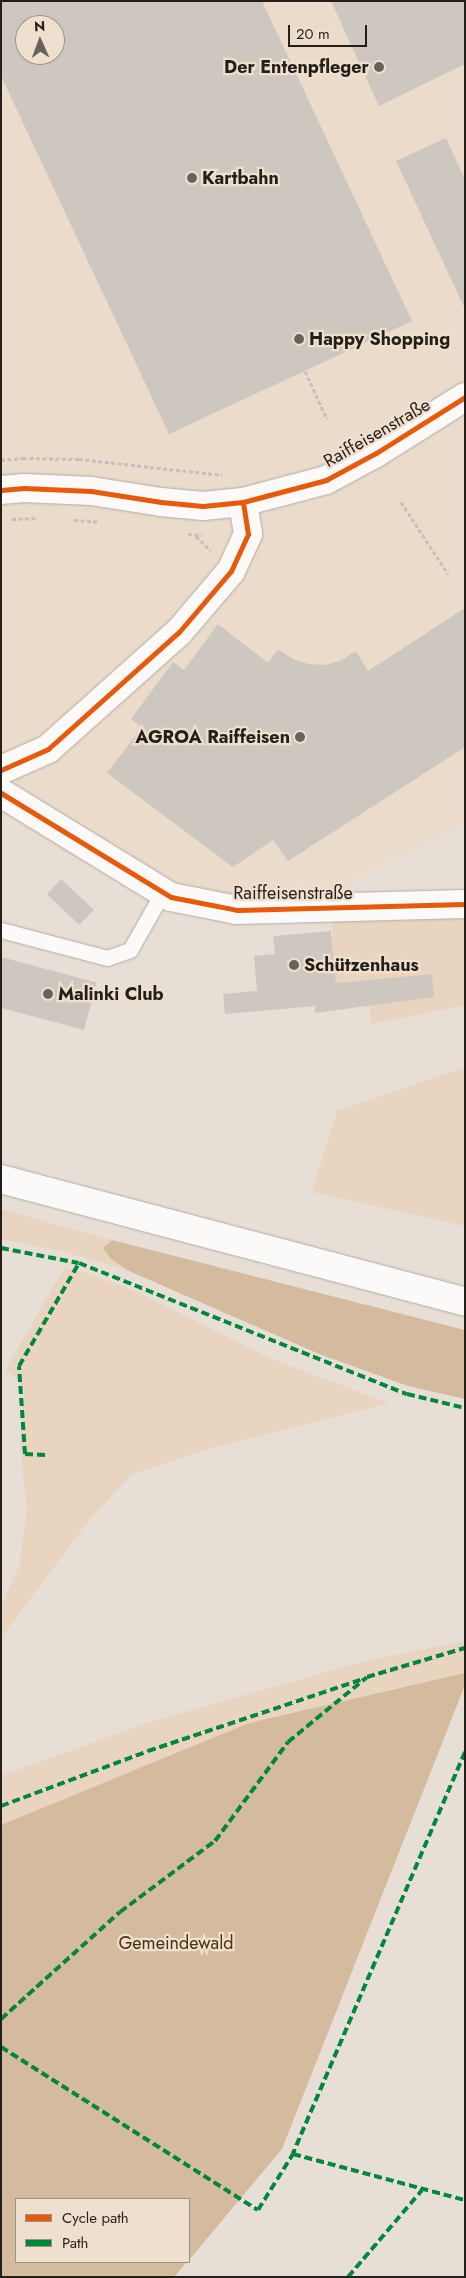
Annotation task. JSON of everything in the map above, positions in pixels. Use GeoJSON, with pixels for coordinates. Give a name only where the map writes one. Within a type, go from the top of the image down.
{"type":"FeatureCollection","features":[{"type":"Feature","properties":{"kind":"street","name":"Raiffeisenstraße"},"geometry":{"type":"LineString","coordinates":[[1,490],[24,488],[91,490],[161,502],[203,506],[243,502],[326,480],[376,453],[465,397]]}},
{"type":"Feature","properties":{"kind":"street"},"geometry":{"type":"LineString","coordinates":[[1,770],[48,749],[179,632],[231,572],[248,534],[243,502]]}},
{"type":"Feature","properties":{"kind":"street","name":"Raiffeisenstraße"},"geometry":{"type":"LineString","coordinates":[[1,793],[171,897],[237,910],[465,904]]}},
{"type":"Feature","properties":{"kind":"street"},"geometry":{"type":"LineString","coordinates":[[1,1179],[465,1302]]}},
{"type":"Feature","properties":{"kind":"lane"},"geometry":{"type":"LineString","coordinates":[[1,930],[107,958],[130,950],[163,892]]}},
{"type":"Feature","properties":{"kind":"path"},"geometry":{"type":"LineString","coordinates":[[305,371],[327,419]]}},
{"type":"Feature","properties":{"kind":"path"},"geometry":{"type":"LineString","coordinates":[[1,460],[23,458],[79,459],[207,475],[231,475]]}},
{"type":"Feature","properties":{"kind":"path"},"geometry":{"type":"LineString","coordinates":[[401,502],[448,574]]}},
{"type":"Feature","properties":{"kind":"path"},"geometry":{"type":"LineString","coordinates":[[10,519],[43,518]]}},
{"type":"Feature","properties":{"kind":"path"},"geometry":{"type":"LineString","coordinates":[[70,519],[109,523]]}},
{"type":"Feature","properties":{"kind":"path"},"geometry":{"type":"LineString","coordinates":[[186,534],[196,535]]}},
{"type":"Feature","properties":{"kind":"shaded area"},"geometry":{"type":"Polygon","coordinates":[[[1,1],[465,1],[465,822],[338,890],[186,916],[46,843],[1,809],[1,1]]]}},
{"type":"Feature","properties":{"kind":"shaded area"},"geometry":{"type":"Polygon","coordinates":[[[465,917],[465,1005],[372,1024],[369,1005],[434,996],[432,974],[336,983],[332,922],[465,917]]]}},
{"type":"Feature","properties":{"kind":"shaded area"},"geometry":{"type":"Polygon","coordinates":[[[465,1067],[465,1226],[312,1192],[337,1111],[465,1067]]]}},
{"type":"Feature","properties":{"kind":"shaded area"},"geometry":{"type":"Polygon","coordinates":[[[1,1209],[112,1240],[103,1248],[111,1259],[129,1271],[62,1251],[1,1239],[1,1209]]]}},
{"type":"Feature","properties":{"kind":"shaded area"},"geometry":{"type":"Polygon","coordinates":[[[64,1268],[86,1273],[131,1289],[274,1360],[389,1403],[215,1447],[131,1475],[86,1524],[1,1638],[1,1606],[19,1567],[27,1510],[20,1446],[24,1388],[6,1369],[64,1268]]]}},
{"type":"Feature","properties":{"kind":"shaded area"},"geometry":{"type":"Polygon","coordinates":[[[465,1641],[465,1673],[249,1723],[1,1825],[1,1776],[143,1724],[361,1662],[465,1641]]]}},
{"type":"Feature","properties":{"kind":"green space"},"geometry":{"type":"Polygon","coordinates":[[[112,1240],[465,1330],[465,1399],[408,1386],[319,1354],[129,1271],[111,1259],[103,1248],[112,1240]]]}},
{"type":"Feature","properties":{"kind":"green space","name":"Gemeindewald"},"geometry":{"type":"Polygon","coordinates":[[[465,1673],[465,1685],[282,2149],[190,2259],[190,2198],[15,2198],[15,2263],[186,2263],[174,2277],[1,2277],[1,1825],[249,1723],[465,1673]]]}},
{"type":"Feature","properties":{"kind":"building"},"geometry":{"type":"Polygon","coordinates":[[[1,1],[262,1],[412,321],[169,434],[1,76],[1,1]]]}},
{"type":"Feature","properties":{"kind":"building"},"geometry":{"type":"Polygon","coordinates":[[[331,1],[465,1],[465,64],[379,106],[331,1]]]}},
{"type":"Feature","properties":{"kind":"building"},"geometry":{"type":"Polygon","coordinates":[[[446,138],[465,180],[465,309],[396,161],[446,138]]]}},
{"type":"Feature","properties":{"kind":"building","name":"AGROA Raiffeisen"},"geometry":{"type":"Polygon","coordinates":[[[465,608],[465,747],[288,861],[273,840],[233,867],[107,773],[142,727],[131,719],[173,662],[184,670],[218,624],[268,663],[278,649],[293,659],[308,664],[324,665],[340,661],[356,651],[368,671],[465,608]]]}},
{"type":"Feature","properties":{"kind":"building"},"geometry":{"type":"Polygon","coordinates":[[[61,879],[94,910],[80,925],[47,894],[61,879]]]}},
{"type":"Feature","properties":{"kind":"building","name":"Schützenhaus"},"geometry":{"type":"Polygon","coordinates":[[[331,931],[336,983],[432,974],[434,997],[315,1013],[315,1006],[225,1014],[223,994],[257,991],[254,956],[275,954],[273,936],[331,931]]]}},
{"type":"Feature","properties":{"kind":"building","name":"Malinki Club"},"geometry":{"type":"Polygon","coordinates":[[[1,957],[97,983],[84,1030],[1,1008],[1,957]]]}},
{"type":"Feature","properties":{"kind":"marked path"},"geometry":{"type":"LineString","coordinates":[[1,1248],[79,1263],[407,1394],[465,1408]]}},
{"type":"Feature","properties":{"kind":"marked path"},"geometry":{"type":"LineString","coordinates":[[45,1455],[25,1454],[19,1366],[79,1263]]}},
{"type":"Feature","properties":{"kind":"marked path"},"geometry":{"type":"LineString","coordinates":[[1,2019],[120,1912],[215,1841],[288,1742],[367,1677],[465,1648]]}},
{"type":"Feature","properties":{"kind":"marked path"},"geometry":{"type":"LineString","coordinates":[[1,1806],[148,1751],[360,1680]]}},
{"type":"Feature","properties":{"kind":"marked path"},"geometry":{"type":"LineString","coordinates":[[465,1752],[293,2154],[465,2200]]}},
{"type":"Feature","properties":{"kind":"marked path"},"geometry":{"type":"LineString","coordinates":[[1,2047],[258,2210],[293,2154]]}},
{"type":"Feature","properties":{"kind":"marked path"},"geometry":{"type":"LineString","coordinates":[[348,2277],[422,2190]]}},
{"type":"Feature","properties":{"kind":"cycle path"},"geometry":{"type":"LineString","coordinates":[[1,490],[24,488],[91,491],[161,502],[203,506],[243,502],[326,480],[376,453],[465,397]]}},
{"type":"Feature","properties":{"kind":"cycle path"},"geometry":{"type":"LineString","coordinates":[[1,770],[48,749],[179,632],[231,571],[248,534],[243,502]]}},
{"type":"Feature","properties":{"kind":"cycle path"},"geometry":{"type":"LineString","coordinates":[[1,793],[171,897],[237,910],[465,904]]}},
{"type":"Feature","properties":{"kind":"place","name":"Der Entenpfleger"},"geometry":{"type":"Point","coordinates":[379,67]}},
{"type":"Feature","properties":{"kind":"place","name":"Kartbahn"},"geometry":{"type":"Point","coordinates":[192,178]}},
{"type":"Feature","properties":{"kind":"place","name":"Happy Shopping"},"geometry":{"type":"Point","coordinates":[299,339]}},
{"type":"Feature","properties":{"kind":"place","name":"AGROA Raiffeisen"},"geometry":{"type":"Point","coordinates":[300,737]}},
{"type":"Feature","properties":{"kind":"place","name":"Schützenhaus"},"geometry":{"type":"Point","coordinates":[294,965]}},
{"type":"Feature","properties":{"kind":"place","name":"Malinki Club"},"geometry":{"type":"Point","coordinates":[48,994]}}]}
